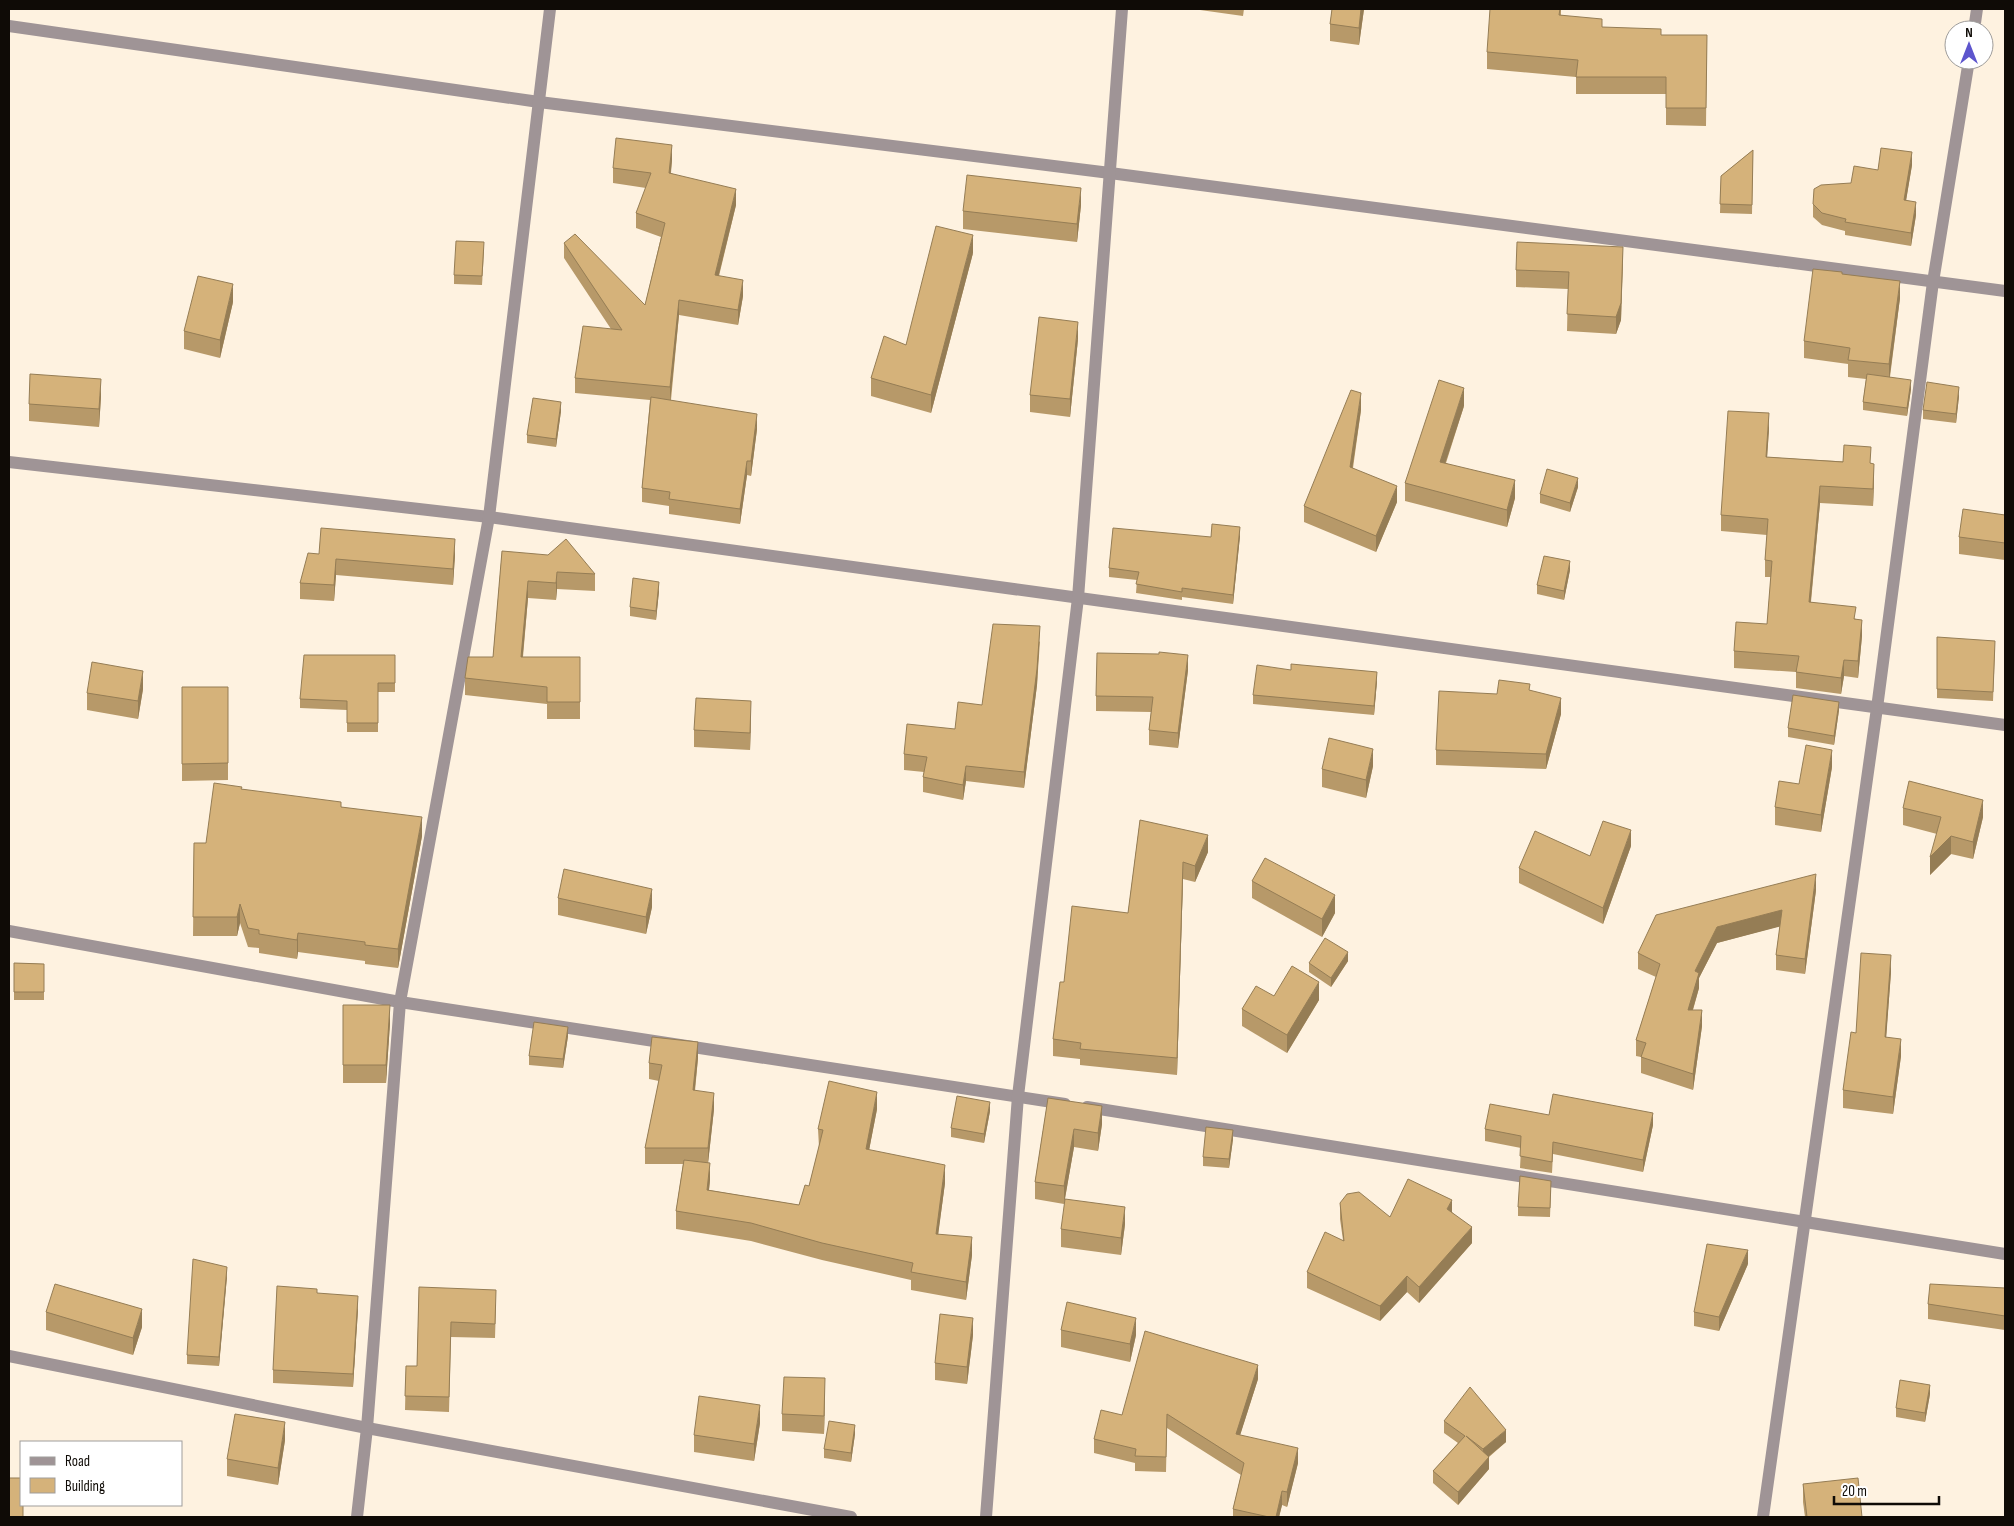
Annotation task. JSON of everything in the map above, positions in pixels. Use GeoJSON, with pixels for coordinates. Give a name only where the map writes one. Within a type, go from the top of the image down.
{"type":"FeatureCollection","features":[{"type":"Feature","properties":{"kind":"street"},"geometry":{"type":"LineString","coordinates":[[357,1517],[367,1428],[400,1002],[489,517],[550,9]]}},
{"type":"Feature","properties":{"kind":"street"},"geometry":{"type":"LineString","coordinates":[[986,1517],[1018,1096],[1078,598],[1122,9]]}},
{"type":"Feature","properties":{"kind":"street"},"geometry":{"type":"LineString","coordinates":[[9,26],[540,102],[1110,173],[2005,291]]}},
{"type":"Feature","properties":{"kind":"street"},"geometry":{"type":"LineString","coordinates":[[1763,1517],[1877,708],[1933,282],[1967,70]]}},
{"type":"Feature","properties":{"kind":"street"},"geometry":{"type":"LineString","coordinates":[[9,462],[489,517],[2005,725]]}},
{"type":"Feature","properties":{"kind":"street"},"geometry":{"type":"LineString","coordinates":[[9,931],[400,1002],[1018,1096],[1804,1224],[2005,1254]]}},
{"type":"Feature","properties":{"kind":"street"},"geometry":{"type":"LineString","coordinates":[[9,1356],[367,1428],[851,1517]]}},
{"type":"Feature","properties":{"kind":"building"},"geometry":{"type":"Polygon","coordinates":[[[1332,9],[1361,9],[1359,28],[1330,24],[1332,9]]]}},
{"type":"Feature","properties":{"kind":"building"},"geometry":{"type":"Polygon","coordinates":[[[1490,9],[1560,9],[1559,15],[1602,19],[1602,27],[1661,29],[1661,35],[1707,35],[1706,108],[1666,108],[1666,77],[1576,77],[1578,60],[1487,52],[1490,9]]]}},
{"type":"Feature","properties":{"kind":"building"},"geometry":{"type":"Polygon","coordinates":[[[616,138],[672,145],[669,173],[736,189],[715,275],[743,280],[738,310],[679,300],[670,387],[575,378],[583,326],[622,330],[564,243],[575,234],[645,305],[665,223],[636,213],[651,173],[613,168],[616,138]]]}},
{"type":"Feature","properties":{"kind":"building"},"geometry":{"type":"Polygon","coordinates":[[[1881,148],[1912,152],[1904,200],[1916,202],[1911,233],[1845,222],[1846,219],[1822,213],[1813,204],[1814,189],[1821,185],[1851,183],[1854,166],[1878,170],[1881,148]]]}},
{"type":"Feature","properties":{"kind":"building"},"geometry":{"type":"Polygon","coordinates":[[[1753,150],[1752,205],[1720,204],[1721,176],[1753,150]]]}},
{"type":"Feature","properties":{"kind":"building"},"geometry":{"type":"Polygon","coordinates":[[[967,175],[1081,188],[1077,224],[963,211],[967,175]]]}},
{"type":"Feature","properties":{"kind":"building"},"geometry":{"type":"Polygon","coordinates":[[[936,226],[973,235],[931,395],[871,378],[884,336],[906,345],[936,226]]]}},
{"type":"Feature","properties":{"kind":"building"},"geometry":{"type":"Polygon","coordinates":[[[456,241],[484,242],[482,276],[454,275],[456,241]]]}},
{"type":"Feature","properties":{"kind":"building"},"geometry":{"type":"Polygon","coordinates":[[[1517,242],[1623,247],[1621,303],[1616,317],[1567,314],[1569,272],[1516,270],[1517,242]]]}},
{"type":"Feature","properties":{"kind":"building"},"geometry":{"type":"Polygon","coordinates":[[[1813,269],[1900,281],[1889,364],[1848,360],[1850,348],[1804,341],[1813,269]]]}},
{"type":"Feature","properties":{"kind":"building"},"geometry":{"type":"Polygon","coordinates":[[[198,276],[233,284],[220,340],[184,331],[198,276]]]}},
{"type":"Feature","properties":{"kind":"building"},"geometry":{"type":"Polygon","coordinates":[[[1039,317],[1078,322],[1070,399],[1030,395],[1039,317]]]}},
{"type":"Feature","properties":{"kind":"building"},"geometry":{"type":"Polygon","coordinates":[[[30,374],[101,379],[99,409],[29,404],[30,374]]]}},
{"type":"Feature","properties":{"kind":"building"},"geometry":{"type":"Polygon","coordinates":[[[1867,374],[1911,380],[1907,408],[1863,402],[1867,374]]]}},
{"type":"Feature","properties":{"kind":"building"},"geometry":{"type":"Polygon","coordinates":[[[1439,380],[1464,388],[1440,462],[1515,480],[1507,510],[1405,483],[1439,380]]]}},
{"type":"Feature","properties":{"kind":"building"},"geometry":{"type":"Polygon","coordinates":[[[1927,382],[1959,387],[1956,414],[1923,410],[1927,382]]]}},
{"type":"Feature","properties":{"kind":"building"},"geometry":{"type":"Polygon","coordinates":[[[1351,390],[1361,393],[1350,467],[1397,486],[1376,536],[1304,506],[1351,390]]]}},
{"type":"Feature","properties":{"kind":"building"},"geometry":{"type":"Polygon","coordinates":[[[651,397],[757,414],[751,461],[747,461],[740,509],[669,499],[670,492],[642,488],[651,397]]]}},
{"type":"Feature","properties":{"kind":"building"},"geometry":{"type":"Polygon","coordinates":[[[533,398],[561,402],[556,439],[527,435],[533,398]]]}},
{"type":"Feature","properties":{"kind":"building"},"geometry":{"type":"Polygon","coordinates":[[[1728,411],[1769,413],[1766,457],[1843,462],[1844,445],[1871,447],[1870,463],[1874,464],[1873,489],[1820,486],[1809,602],[1856,607],[1854,619],[1862,620],[1858,661],[1844,660],[1841,678],[1796,672],[1799,656],[1734,651],[1736,622],[1767,624],[1772,561],[1765,560],[1768,519],[1721,515],[1728,411]]]}},
{"type":"Feature","properties":{"kind":"building"},"geometry":{"type":"Polygon","coordinates":[[[1547,469],[1578,478],[1570,503],[1540,494],[1547,469]]]}},
{"type":"Feature","properties":{"kind":"building"},"geometry":{"type":"Polygon","coordinates":[[[1963,509],[2005,515],[2005,543],[1959,537],[1963,509]]]}},
{"type":"Feature","properties":{"kind":"building"},"geometry":{"type":"Polygon","coordinates":[[[1212,524],[1240,527],[1233,595],[1182,588],[1182,592],[1136,584],[1139,572],[1109,568],[1113,528],[1211,537],[1212,524]]]}},
{"type":"Feature","properties":{"kind":"building"},"geometry":{"type":"Polygon","coordinates":[[[321,528],[455,539],[453,569],[336,559],[334,585],[300,583],[308,553],[319,554],[321,528]]]}},
{"type":"Feature","properties":{"kind":"building"},"geometry":{"type":"Polygon","coordinates":[[[566,539],[595,574],[557,572],[556,583],[528,581],[521,657],[580,657],[580,702],[547,702],[547,687],[465,678],[468,657],[493,657],[502,551],[548,555],[566,539]]]}},
{"type":"Feature","properties":{"kind":"building"},"geometry":{"type":"Polygon","coordinates":[[[1544,556],[1570,561],[1564,591],[1537,585],[1544,556]]]}},
{"type":"Feature","properties":{"kind":"building"},"geometry":{"type":"Polygon","coordinates":[[[633,578],[659,582],[656,611],[630,607],[633,578]]]}},
{"type":"Feature","properties":{"kind":"building"},"geometry":{"type":"Polygon","coordinates":[[[993,624],[1040,626],[1037,669],[1024,772],[966,766],[963,785],[923,777],[927,757],[904,754],[907,724],[955,729],[958,702],[982,705],[993,624]]]}},
{"type":"Feature","properties":{"kind":"building"},"geometry":{"type":"Polygon","coordinates":[[[1937,637],[1995,641],[1993,692],[1937,689],[1937,637]]]}},
{"type":"Feature","properties":{"kind":"building"},"geometry":{"type":"Polygon","coordinates":[[[1159,652],[1188,655],[1178,733],[1149,730],[1153,697],[1096,696],[1097,653],[1159,654],[1159,652]]]}},
{"type":"Feature","properties":{"kind":"building"},"geometry":{"type":"Polygon","coordinates":[[[304,655],[395,655],[395,683],[378,683],[378,723],[347,723],[347,701],[300,699],[304,655]]]}},
{"type":"Feature","properties":{"kind":"building"},"geometry":{"type":"Polygon","coordinates":[[[92,662],[143,671],[138,701],[87,693],[92,662]]]}},
{"type":"Feature","properties":{"kind":"building"},"geometry":{"type":"Polygon","coordinates":[[[1291,664],[1377,672],[1374,706],[1253,695],[1257,665],[1291,670],[1291,664]]]}},
{"type":"Feature","properties":{"kind":"building"},"geometry":{"type":"Polygon","coordinates":[[[1499,680],[1530,684],[1529,690],[1561,698],[1546,754],[1436,750],[1439,691],[1497,694],[1499,680]]]}},
{"type":"Feature","properties":{"kind":"building"},"geometry":{"type":"Polygon","coordinates":[[[182,687],[228,687],[228,763],[182,764],[182,687]]]}},
{"type":"Feature","properties":{"kind":"building"},"geometry":{"type":"Polygon","coordinates":[[[1793,695],[1839,702],[1834,736],[1788,728],[1793,695]]]}},
{"type":"Feature","properties":{"kind":"building"},"geometry":{"type":"Polygon","coordinates":[[[696,698],[751,701],[750,733],[694,730],[696,698]]]}},
{"type":"Feature","properties":{"kind":"building"},"geometry":{"type":"Polygon","coordinates":[[[1329,738],[1373,749],[1366,780],[1322,769],[1329,738]]]}},
{"type":"Feature","properties":{"kind":"building"},"geometry":{"type":"Polygon","coordinates":[[[1806,745],[1832,750],[1821,815],[1775,807],[1779,781],[1799,784],[1806,745]]]}},
{"type":"Feature","properties":{"kind":"building"},"geometry":{"type":"Polygon","coordinates":[[[1909,781],[1983,800],[1973,842],[1951,836],[1930,857],[1941,817],[1903,808],[1909,781]]]}},
{"type":"Feature","properties":{"kind":"building"},"geometry":{"type":"Polygon","coordinates":[[[214,783],[242,787],[241,789],[341,802],[341,807],[422,817],[398,949],[365,945],[365,942],[298,933],[297,940],[259,934],[259,930],[248,928],[240,904],[237,917],[193,917],[194,843],[206,843],[214,783]]]}},
{"type":"Feature","properties":{"kind":"building"},"geometry":{"type":"Polygon","coordinates":[[[1140,820],[1208,835],[1195,866],[1183,862],[1177,1058],[1080,1049],[1081,1043],[1053,1039],[1060,982],[1064,982],[1072,906],[1128,913],[1140,820]]]}},
{"type":"Feature","properties":{"kind":"building"},"geometry":{"type":"Polygon","coordinates":[[[1603,821],[1631,830],[1603,908],[1519,868],[1535,831],[1590,856],[1603,821]]]}},
{"type":"Feature","properties":{"kind":"building"},"geometry":{"type":"Polygon","coordinates":[[[1265,858],[1335,895],[1322,919],[1252,881],[1265,858]]]}},
{"type":"Feature","properties":{"kind":"building"},"geometry":{"type":"Polygon","coordinates":[[[564,869],[652,889],[646,917],[558,898],[564,869]]]}},
{"type":"Feature","properties":{"kind":"building"},"geometry":{"type":"Polygon","coordinates":[[[1816,874],[1805,959],[1776,955],[1782,910],[1717,927],[1695,971],[1699,973],[1688,1010],[1702,1010],[1693,1074],[1641,1057],[1646,1043],[1636,1040],[1660,964],[1638,953],[1656,915],[1816,874]]]}},
{"type":"Feature","properties":{"kind":"building"},"geometry":{"type":"Polygon","coordinates":[[[1325,938],[1348,952],[1331,978],[1309,963],[1325,938]]]}},
{"type":"Feature","properties":{"kind":"building"},"geometry":{"type":"Polygon","coordinates":[[[1861,953],[1891,955],[1885,1037],[1901,1039],[1893,1097],[1843,1090],[1851,1032],[1856,1033],[1861,953]]]}},
{"type":"Feature","properties":{"kind":"building"},"geometry":{"type":"Polygon","coordinates":[[[14,963],[44,964],[44,992],[14,992],[14,963]]]}},
{"type":"Feature","properties":{"kind":"building"},"geometry":{"type":"Polygon","coordinates":[[[1292,966],[1319,982],[1287,1035],[1242,1009],[1256,986],[1274,996],[1292,966]]]}},
{"type":"Feature","properties":{"kind":"building"},"geometry":{"type":"Polygon","coordinates":[[[343,1005],[390,1005],[386,1065],[343,1065],[343,1005]]]}},
{"type":"Feature","properties":{"kind":"building"},"geometry":{"type":"Polygon","coordinates":[[[534,1022],[568,1027],[563,1059],[529,1056],[534,1022]]]}},
{"type":"Feature","properties":{"kind":"building"},"geometry":{"type":"Polygon","coordinates":[[[652,1037],[698,1042],[693,1090],[714,1093],[708,1148],[645,1148],[662,1065],[649,1063],[652,1037]]]}},
{"type":"Feature","properties":{"kind":"building"},"geometry":{"type":"Polygon","coordinates":[[[829,1081],[877,1092],[866,1149],[945,1165],[936,1234],[972,1237],[966,1282],[911,1272],[913,1263],[822,1243],[751,1223],[676,1211],[684,1160],[710,1163],[707,1190],[799,1205],[805,1185],[809,1186],[823,1130],[818,1129],[829,1081]]]}},
{"type":"Feature","properties":{"kind":"building"},"geometry":{"type":"Polygon","coordinates":[[[1553,1094],[1653,1113],[1643,1160],[1553,1142],[1552,1162],[1520,1156],[1521,1136],[1485,1129],[1490,1104],[1549,1115],[1553,1094]]]}},
{"type":"Feature","properties":{"kind":"building"},"geometry":{"type":"Polygon","coordinates":[[[957,1096],[990,1102],[984,1134],[951,1128],[957,1096]]]}},
{"type":"Feature","properties":{"kind":"building"},"geometry":{"type":"Polygon","coordinates":[[[1048,1098],[1102,1106],[1098,1133],[1074,1129],[1064,1186],[1035,1182],[1048,1098]]]}},
{"type":"Feature","properties":{"kind":"building"},"geometry":{"type":"Polygon","coordinates":[[[1206,1127],[1233,1130],[1229,1159],[1203,1157],[1206,1127]]]}},
{"type":"Feature","properties":{"kind":"building"},"geometry":{"type":"Polygon","coordinates":[[[1520,1176],[1551,1181],[1550,1208],[1518,1207],[1520,1176]]]}},
{"type":"Feature","properties":{"kind":"building"},"geometry":{"type":"Polygon","coordinates":[[[1408,1179],[1452,1200],[1447,1209],[1472,1227],[1419,1287],[1407,1276],[1380,1306],[1307,1272],[1325,1232],[1344,1241],[1340,1203],[1347,1194],[1359,1192],[1390,1217],[1408,1179]]]}},
{"type":"Feature","properties":{"kind":"building"},"geometry":{"type":"Polygon","coordinates":[[[1065,1199],[1125,1207],[1121,1238],[1061,1229],[1065,1199]]]}},
{"type":"Feature","properties":{"kind":"building"},"geometry":{"type":"Polygon","coordinates":[[[1707,1244],[1748,1250],[1719,1317],[1694,1312],[1707,1244]]]}},
{"type":"Feature","properties":{"kind":"building"},"geometry":{"type":"Polygon","coordinates":[[[193,1259],[227,1267],[219,1357],[187,1355],[193,1259]]]}},
{"type":"Feature","properties":{"kind":"building"},"geometry":{"type":"Polygon","coordinates":[[[55,1284],[142,1309],[133,1338],[46,1312],[55,1284]]]}},
{"type":"Feature","properties":{"kind":"building"},"geometry":{"type":"Polygon","coordinates":[[[1930,1284],[2005,1288],[2005,1316],[1928,1304],[1930,1284]]]}},
{"type":"Feature","properties":{"kind":"building"},"geometry":{"type":"Polygon","coordinates":[[[277,1286],[317,1289],[317,1293],[358,1296],[353,1374],[273,1370],[277,1286]]]}},
{"type":"Feature","properties":{"kind":"building"},"geometry":{"type":"Polygon","coordinates":[[[419,1287],[496,1290],[495,1324],[451,1322],[449,1397],[405,1396],[406,1366],[417,1366],[419,1287]]]}},
{"type":"Feature","properties":{"kind":"building"},"geometry":{"type":"Polygon","coordinates":[[[1067,1302],[1136,1318],[1130,1344],[1061,1330],[1067,1302]]]}},
{"type":"Feature","properties":{"kind":"building"},"geometry":{"type":"Polygon","coordinates":[[[940,1314],[973,1318],[967,1367],[935,1363],[940,1314]]]}},
{"type":"Feature","properties":{"kind":"building"},"geometry":{"type":"Polygon","coordinates":[[[1145,1331],[1258,1365],[1236,1434],[1298,1448],[1287,1492],[1282,1491],[1276,1517],[1233,1509],[1244,1463],[1167,1414],[1166,1457],[1135,1456],[1136,1449],[1094,1439],[1101,1410],[1122,1415],[1145,1331]]]}},
{"type":"Feature","properties":{"kind":"building"},"geometry":{"type":"Polygon","coordinates":[[[784,1377],[825,1378],[824,1416],[782,1414],[784,1377]]]}},
{"type":"Feature","properties":{"kind":"building"},"geometry":{"type":"Polygon","coordinates":[[[1900,1380],[1930,1385],[1925,1413],[1896,1408],[1900,1380]]]}},
{"type":"Feature","properties":{"kind":"building"},"geometry":{"type":"Polygon","coordinates":[[[1470,1387],[1506,1430],[1483,1449],[1466,1436],[1489,1457],[1458,1492],[1433,1471],[1465,1436],[1444,1421],[1470,1387]]]}},
{"type":"Feature","properties":{"kind":"building"},"geometry":{"type":"Polygon","coordinates":[[[699,1396],[760,1405],[754,1444],[694,1435],[699,1396]]]}},
{"type":"Feature","properties":{"kind":"building"},"geometry":{"type":"Polygon","coordinates":[[[235,1414],[285,1422],[278,1468],[227,1459],[235,1414]]]}},
{"type":"Feature","properties":{"kind":"building"},"geometry":{"type":"Polygon","coordinates":[[[829,1421],[855,1425],[851,1453],[824,1449],[829,1421]]]}},
{"type":"Feature","properties":{"kind":"building"},"geometry":{"type":"Polygon","coordinates":[[[9,1478],[20,1478],[20,1506],[23,1506],[23,1517],[9,1517],[9,1478]]]}},
{"type":"Feature","properties":{"kind":"building"},"geometry":{"type":"Polygon","coordinates":[[[1858,1478],[1862,1517],[1807,1517],[1803,1484],[1858,1478]]]}}]}
